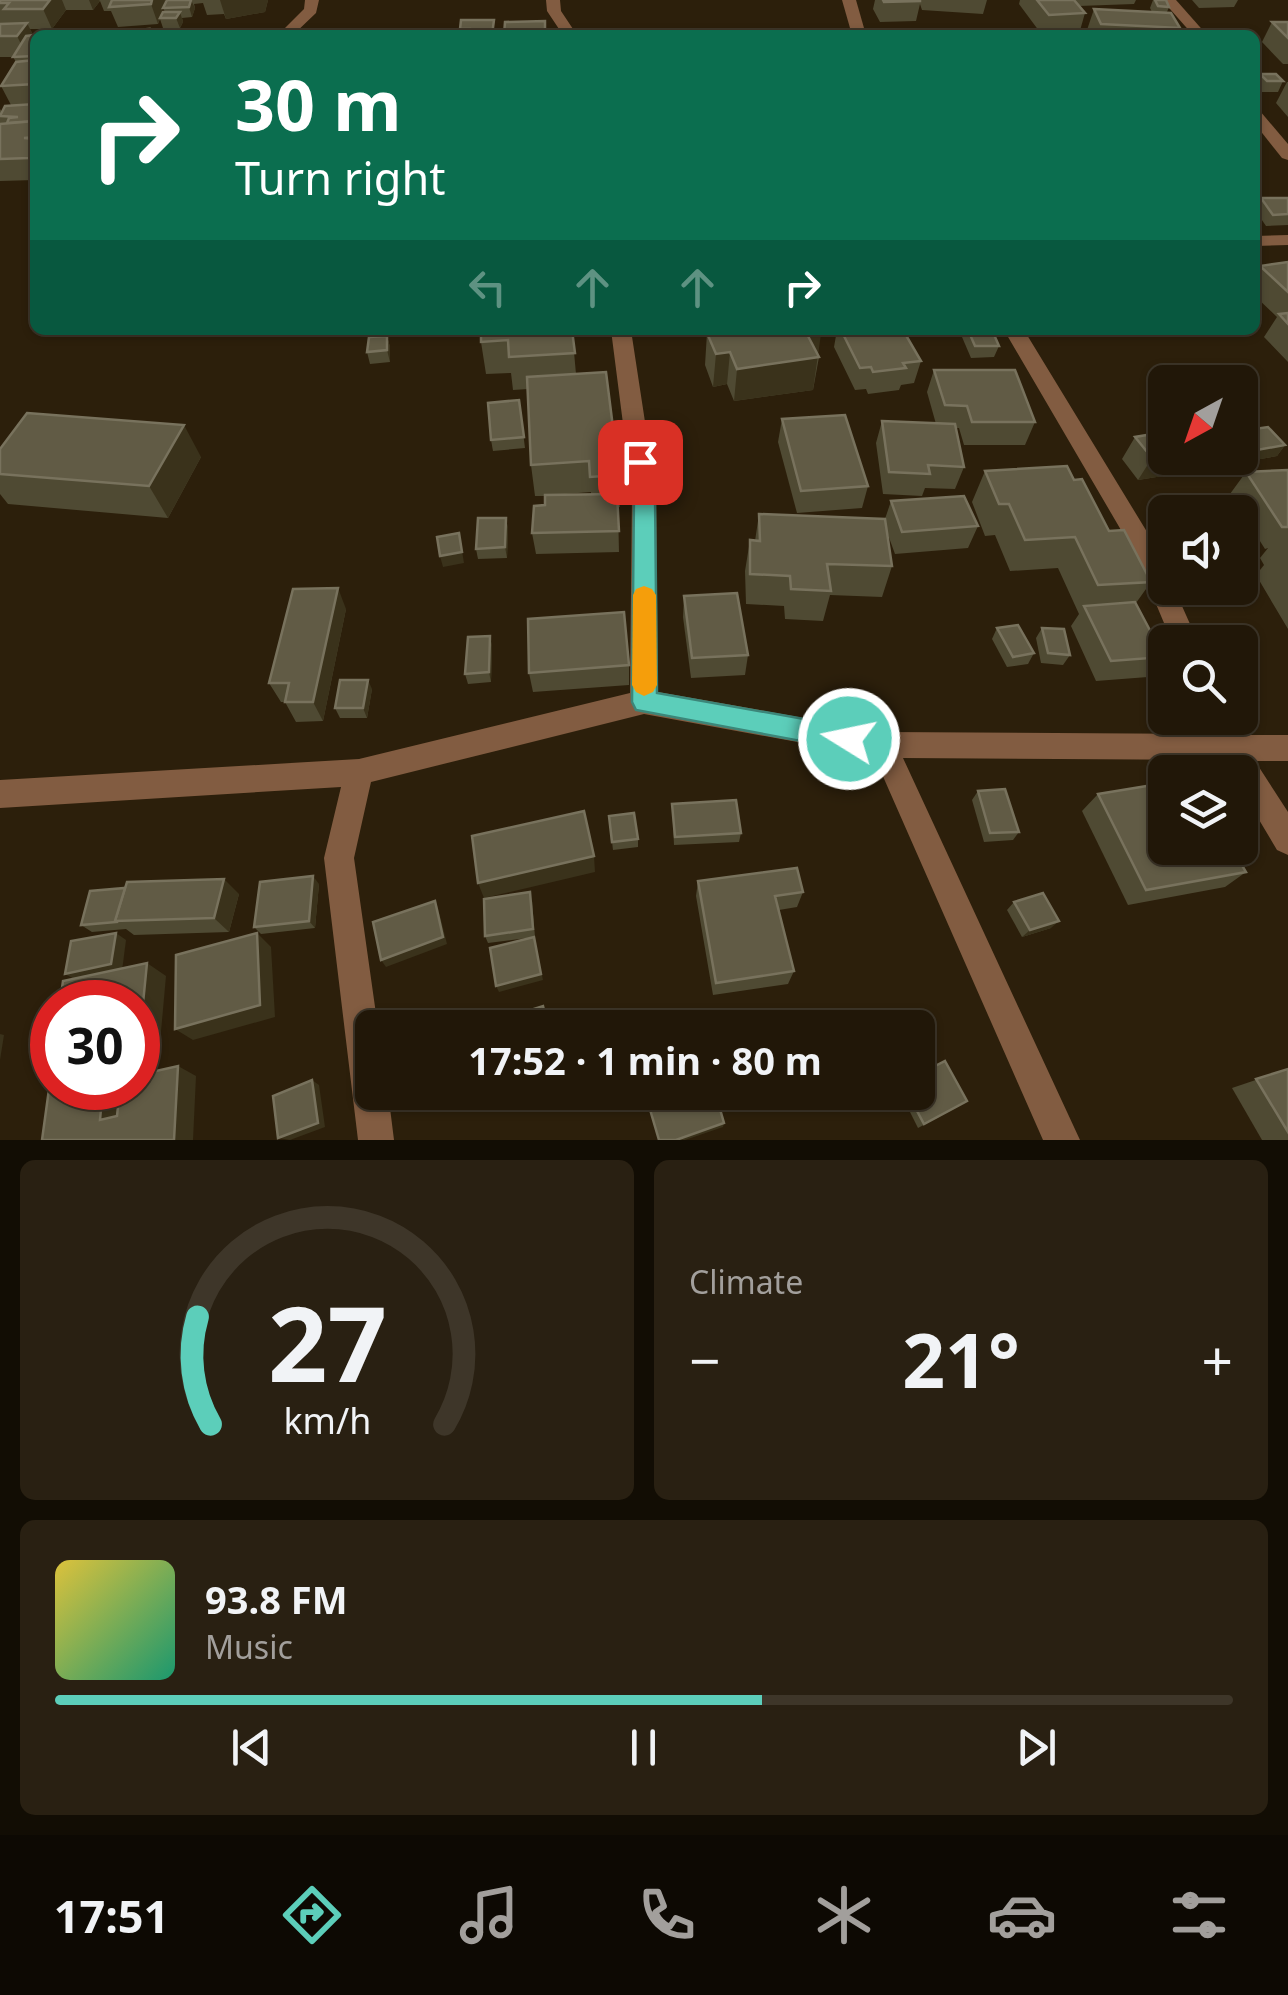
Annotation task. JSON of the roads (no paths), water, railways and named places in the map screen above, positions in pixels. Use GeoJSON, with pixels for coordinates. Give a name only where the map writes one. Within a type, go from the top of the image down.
{"type":"FeatureCollection","features":[{"type":"Feature","properties":{"kind":"street"},"geometry":{"type":"LineString","coordinates":[[290,30],[312,10],[312,0]]}},
{"type":"Feature","properties":{"kind":"street"},"geometry":{"type":"LineString","coordinates":[[553,0],[554,11],[567,30]]}},
{"type":"Feature","properties":{"kind":"street"},"geometry":{"type":"LineString","coordinates":[[849,0],[857,30]]}},
{"type":"Feature","properties":{"kind":"street"},"geometry":{"type":"LineString","coordinates":[[1169,0],[1196,30]]}},
{"type":"Feature","properties":{"kind":"street"},"geometry":{"type":"LineString","coordinates":[[1260,120],[1288,156]]}},
{"type":"Feature","properties":{"kind":"street"},"geometry":{"type":"LineString","coordinates":[[1260,241],[1288,240]]}},
{"type":"Feature","properties":{"kind":"street"},"geometry":{"type":"LineString","coordinates":[[622,335],[644,494],[644,702]]}},
{"type":"Feature","properties":{"kind":"street"},"geometry":{"type":"LineString","coordinates":[[1017,335],[1146,552],[1178,625]]}},
{"type":"Feature","properties":{"kind":"street"},"geometry":{"type":"LineString","coordinates":[[0,794],[359,772],[644,702],[883,745],[1288,748]]}},
{"type":"Feature","properties":{"kind":"street"},"geometry":{"type":"LineString","coordinates":[[1226,735],[1288,840]]}},
{"type":"Feature","properties":{"kind":"street"},"geometry":{"type":"LineString","coordinates":[[883,745],[1062,1140]]}},
{"type":"Feature","properties":{"kind":"street"},"geometry":{"type":"LineString","coordinates":[[359,772],[340,858],[376,1140]]}}]}
